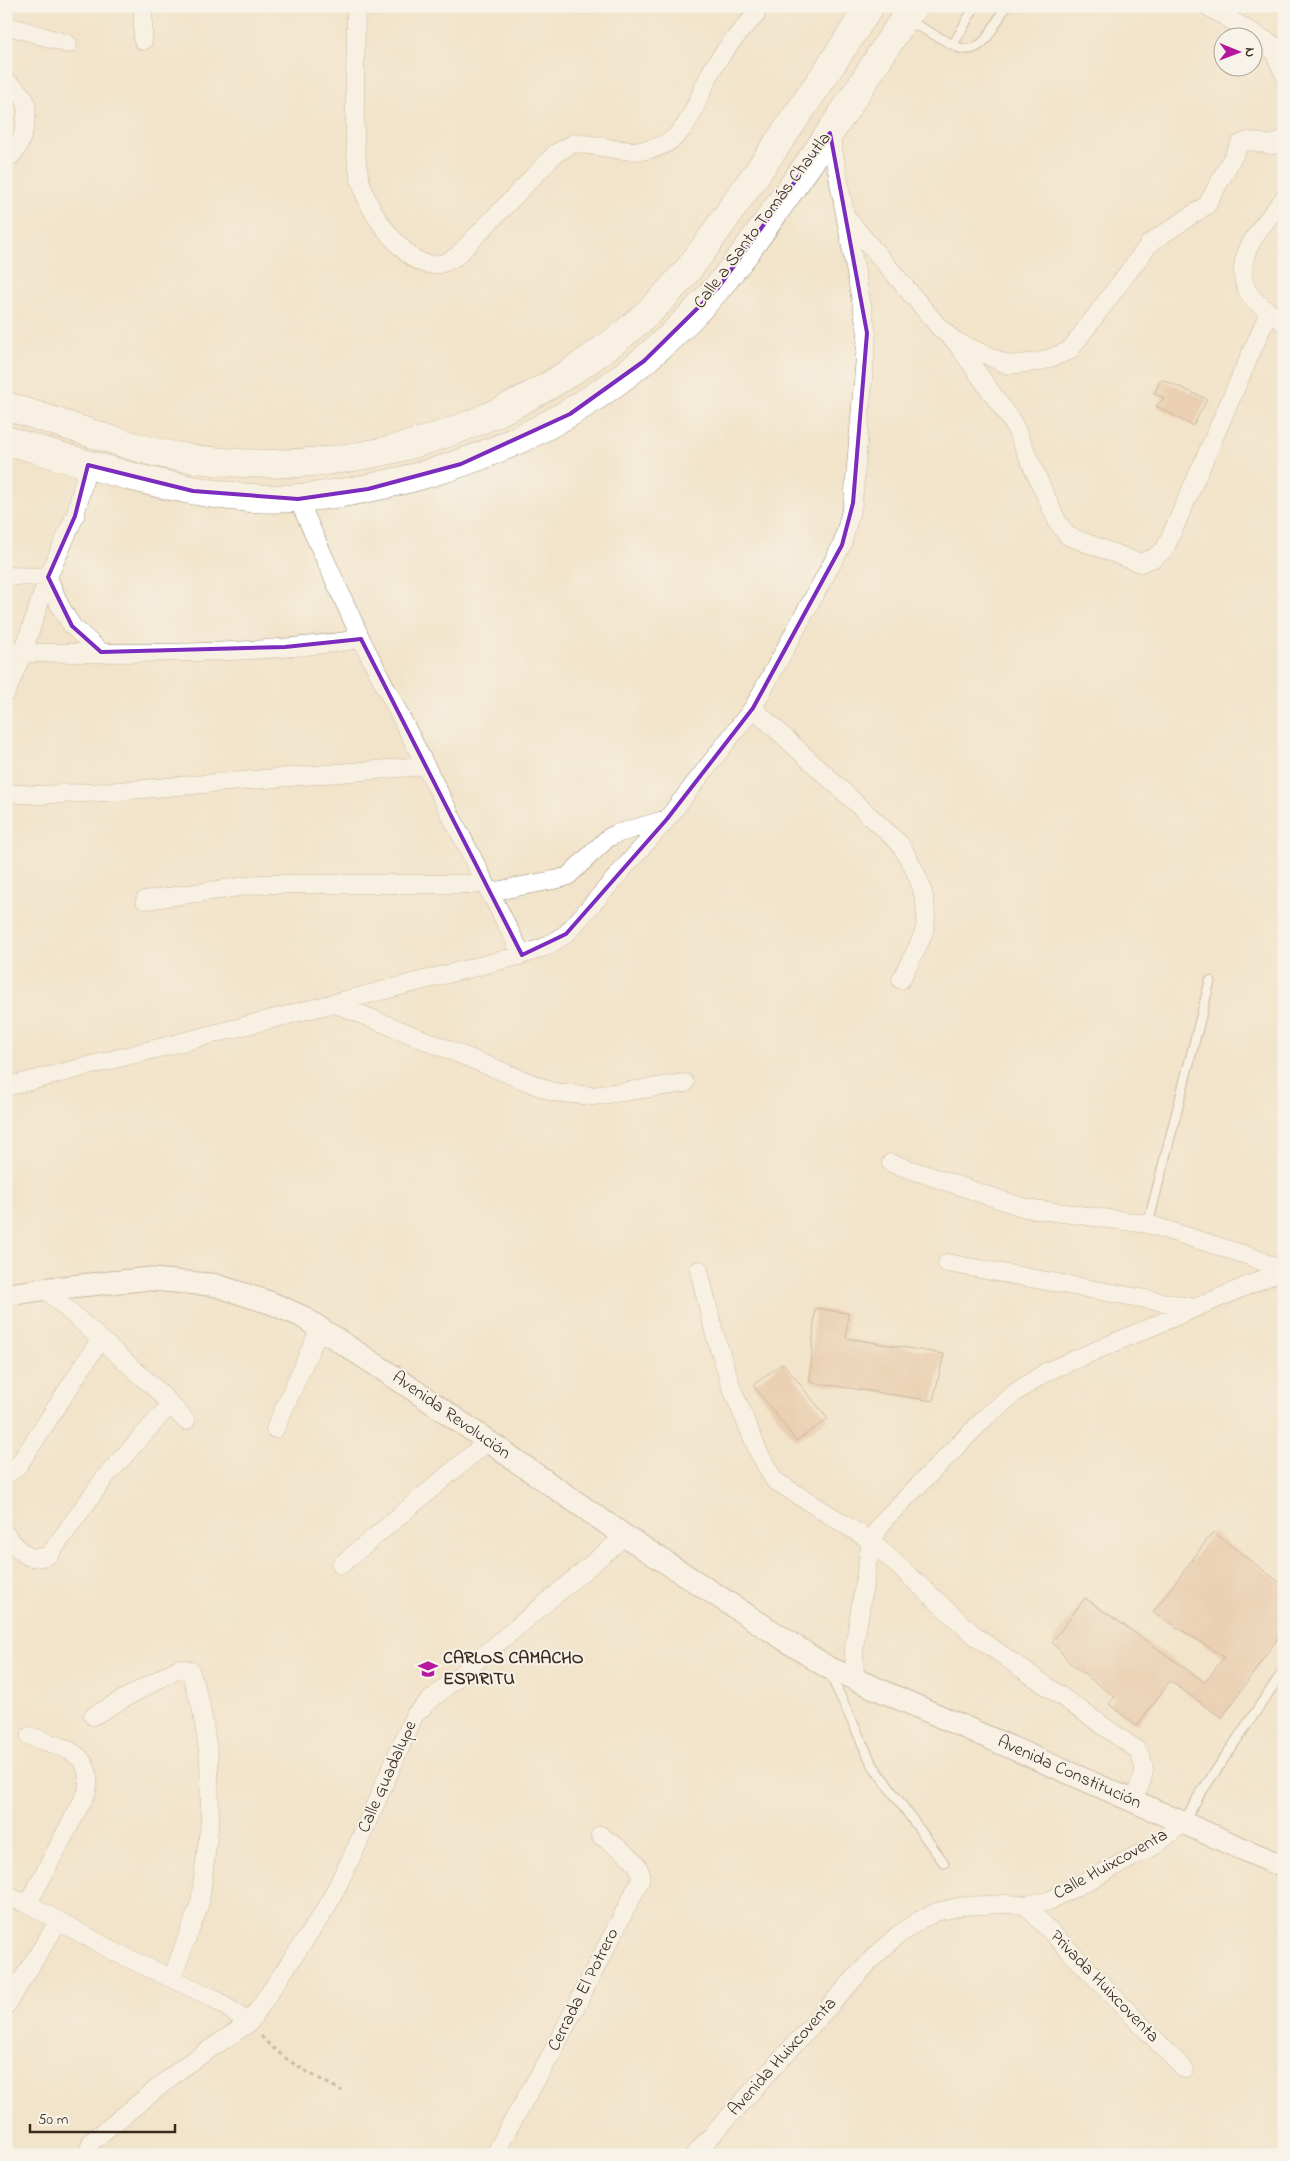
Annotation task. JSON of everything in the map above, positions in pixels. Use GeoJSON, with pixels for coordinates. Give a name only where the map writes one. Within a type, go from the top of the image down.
{"type":"FeatureCollection","features":[{"type":"Feature","properties":{"kind":"main road","name":"Calle a Santo Tomás Chautla"},"geometry":{"type":"LineString","coordinates":[[6,406],[139,448],[178,457],[221,462],[262,463],[328,461],[384,451],[434,439],[502,411],[548,386],[614,342],[631,329],[674,287],[800,112],[870,6]]}},
{"type":"Feature","properties":{"kind":"main road","name":"Calle a Santo Tomás Chautla"},"geometry":{"type":"LineString","coordinates":[[6,440],[145,481],[232,496],[298,499],[368,489],[461,464],[535,434],[611,387],[644,361],[678,330],[718,288],[830,133],[908,12]]}},
{"type":"Feature","properties":{"kind":"street"},"geometry":{"type":"LineString","coordinates":[[143,6],[143,41]]}},
{"type":"Feature","properties":{"kind":"street"},"geometry":{"type":"LineString","coordinates":[[356,6],[354,152],[359,178],[366,198],[391,236],[414,260],[435,266],[444,264],[457,256],[474,241],[556,153],[566,147],[574,143],[647,150],[672,140],[683,131],[694,113],[713,69],[736,35],[756,15]]}},
{"type":"Feature","properties":{"kind":"street"},"geometry":{"type":"LineString","coordinates":[[1207,6],[1277,47],[1284,74]]}},
{"type":"Feature","properties":{"kind":"street"},"geometry":{"type":"LineString","coordinates":[[6,26],[68,44]]}},
{"type":"Feature","properties":{"kind":"street"},"geometry":{"type":"LineString","coordinates":[[6,81],[19,91],[28,106],[18,148],[10,158],[6,158]]}},
{"type":"Feature","properties":{"kind":"street"},"geometry":{"type":"LineString","coordinates":[[6,1087],[522,955],[545,947],[566,934],[667,819],[753,708],[842,545],[853,503],[867,333],[830,133]]}},
{"type":"Feature","properties":{"kind":"street"},"geometry":{"type":"LineString","coordinates":[[955,341],[1008,365],[1039,362],[1069,351],[1150,243],[1207,205],[1240,144],[1248,141],[1273,145],[1284,139]]}},
{"type":"Feature","properties":{"kind":"street"},"geometry":{"type":"LineString","coordinates":[[1284,198],[1246,250],[1243,267],[1247,292],[1284,323]]}},
{"type":"Feature","properties":{"kind":"street"},"geometry":{"type":"LineString","coordinates":[[846,216],[939,327],[955,341],[1013,423],[1057,521],[1068,536],[1140,562],[1154,558],[1165,550],[1269,312]]}},
{"type":"Feature","properties":{"kind":"street"},"geometry":{"type":"LineString","coordinates":[[6,693],[15,652],[75,516],[88,465]]}},
{"type":"Feature","properties":{"kind":"street"},"geometry":{"type":"LineString","coordinates":[[298,499],[361,639],[424,766],[522,955]]}},
{"type":"Feature","properties":{"kind":"street"},"geometry":{"type":"LineString","coordinates":[[6,576],[48,577]]}},
{"type":"Feature","properties":{"kind":"street"},"geometry":{"type":"LineString","coordinates":[[48,577],[60,606],[72,626],[101,652]]}},
{"type":"Feature","properties":{"kind":"street"},"geometry":{"type":"LineString","coordinates":[[15,652],[285,648],[361,639]]}},
{"type":"Feature","properties":{"kind":"street"},"geometry":{"type":"LineString","coordinates":[[753,708],[899,843],[914,865],[927,906],[925,928],[901,980]]}},
{"type":"Feature","properties":{"kind":"street"},"geometry":{"type":"LineString","coordinates":[[6,793],[38,795],[106,792],[424,766]]}},
{"type":"Feature","properties":{"kind":"street"},"geometry":{"type":"LineString","coordinates":[[145,900],[261,884],[488,888],[559,879],[568,876],[608,838],[667,819]]}},
{"type":"Feature","properties":{"kind":"street"},"geometry":{"type":"LineString","coordinates":[[333,1003],[553,1092],[593,1096],[685,1083]]}},
{"type":"Feature","properties":{"kind":"street"},"geometry":{"type":"LineString","coordinates":[[891,1163],[1025,1208],[1148,1224],[1249,1256],[1283,1270]]}},
{"type":"Feature","properties":{"kind":"street"},"geometry":{"type":"LineString","coordinates":[[946,1263],[1195,1308]]}},
{"type":"Feature","properties":{"kind":"street"},"geometry":{"type":"LineString","coordinates":[[699,1270],[714,1332],[731,1386],[764,1465],[774,1480],[871,1542],[974,1635],[1136,1749],[1143,1759],[1146,1770],[1133,1801]]}},
{"type":"Feature","properties":{"kind":"street"},"geometry":{"type":"LineString","coordinates":[[855,1678],[854,1648],[871,1542],[885,1519],[987,1416],[1016,1392],[1046,1372],[1283,1270]]}},
{"type":"Feature","properties":{"kind":"street","name":"Avenida Revolución"},"geometry":{"type":"LineString","coordinates":[[6,1295],[146,1278],[196,1282],[234,1290],[301,1316],[405,1384],[625,1536],[827,1667],[855,1678]]}},
{"type":"Feature","properties":{"kind":"street"},"geometry":{"type":"LineString","coordinates":[[45,1289],[158,1391],[186,1421]]}},
{"type":"Feature","properties":{"kind":"street"},"geometry":{"type":"LineString","coordinates":[[275,1429],[320,1328]]}},
{"type":"Feature","properties":{"kind":"street"},"geometry":{"type":"LineString","coordinates":[[6,1475],[18,1466],[100,1340]]}},
{"type":"Feature","properties":{"kind":"street"},"geometry":{"type":"LineString","coordinates":[[6,1535],[27,1556],[35,1559],[49,1555],[106,1476],[171,1404]]}},
{"type":"Feature","properties":{"kind":"street"},"geometry":{"type":"LineString","coordinates":[[341,1565],[488,1442]]}},
{"type":"Feature","properties":{"kind":"street","name":"Calle Guadalupe"},"geometry":{"type":"LineString","coordinates":[[249,2023],[327,1907],[356,1848],[414,1716],[428,1702],[625,1536]]}},
{"type":"Feature","properties":{"kind":"street"},"geometry":{"type":"LineString","coordinates":[[93,1716],[179,1668],[190,1670],[201,1706],[209,1757],[210,1820],[200,1903],[172,1978]]}},
{"type":"Feature","properties":{"kind":"street","name":"Avenida Constitución"},"geometry":{"type":"LineString","coordinates":[[855,1678],[1284,1867]]}},
{"type":"Feature","properties":{"kind":"street"},"geometry":{"type":"LineString","coordinates":[[28,1904],[87,1792],[89,1779],[84,1760],[77,1754],[30,1736]]}},
{"type":"Feature","properties":{"kind":"street","name":"Calle Huixcoventa"},"geometry":{"type":"LineString","coordinates":[[873,1958],[898,1935],[936,1912],[986,1904],[1025,1905],[1049,1900],[1156,1845],[1184,1822]]}},
{"type":"Feature","properties":{"kind":"street","name":"Cerrada El Potrero"},"geometry":{"type":"LineString","coordinates":[[495,2155],[508,2128],[554,2052],[640,1881],[641,1870],[637,1863],[600,1835]]}},
{"type":"Feature","properties":{"kind":"street"},"geometry":{"type":"LineString","coordinates":[[6,1896],[28,1904],[115,1952],[215,1999],[249,2023],[203,2052],[166,2081],[92,2142],[88,2155]]}},
{"type":"Feature","properties":{"kind":"street","name":"Privada Huixcoventa"},"geometry":{"type":"LineString","coordinates":[[1025,1905],[1184,2069]]}},
{"type":"Feature","properties":{"kind":"street"},"geometry":{"type":"LineString","coordinates":[[6,2006],[58,1922]]}},
{"type":"Feature","properties":{"kind":"street","name":"Avenida Huixcoventa"},"geometry":{"type":"LineString","coordinates":[[694,2155],[873,1958]]}},
{"type":"Feature","properties":{"kind":"lane"},"geometry":{"type":"LineString","coordinates":[[953,45],[975,6]]}},
{"type":"Feature","properties":{"kind":"lane"},"geometry":{"type":"LineString","coordinates":[[908,12],[963,51],[973,50],[981,45],[1006,6]]}},
{"type":"Feature","properties":{"kind":"lane"},"geometry":{"type":"LineString","coordinates":[[1148,1224],[1210,981]]}},
{"type":"Feature","properties":{"kind":"lane"},"geometry":{"type":"LineString","coordinates":[[827,1667],[872,1764],[944,1863]]}},
{"type":"Feature","properties":{"kind":"lane"},"geometry":{"type":"LineString","coordinates":[[1184,1822],[1200,1794],[1284,1670]]}},
{"type":"Feature","properties":{"kind":"path"},"geometry":{"type":"LineString","coordinates":[[249,2023],[273,2050],[288,2061],[342,2091]]}},
{"type":"Feature","properties":{"kind":"highlighted area"},"geometry":{"type":"Polygon","coordinates":[[[830,133],[867,333],[853,503],[842,545],[753,708],[667,819],[566,934],[522,955],[361,639],[285,647],[101,652],[72,626],[48,577],[75,516],[88,465],[193,491],[298,499],[368,489],[461,464],[570,414],[644,361],[718,288],[830,133]]]}},
{"type":"Feature","properties":{"kind":"building"},"geometry":{"type":"Polygon","coordinates":[[[1161,379],[1207,399],[1193,426],[1156,406],[1164,398],[1154,394],[1161,379]]]}},
{"type":"Feature","properties":{"kind":"building"},"geometry":{"type":"Polygon","coordinates":[[[815,1308],[848,1313],[846,1338],[944,1354],[933,1401],[810,1382],[815,1308]]]}},
{"type":"Feature","properties":{"kind":"building"},"geometry":{"type":"Polygon","coordinates":[[[783,1363],[828,1419],[796,1441],[753,1385],[783,1363]]]}},
{"type":"Feature","properties":{"kind":"building"},"geometry":{"type":"Polygon","coordinates":[[[1213,1532],[1284,1586],[1284,1629],[1222,1718],[1170,1681],[1137,1726],[1109,1704],[1115,1697],[1071,1664],[1052,1642],[1085,1598],[1205,1682],[1224,1657],[1153,1612],[1213,1532]]]}},
{"type":"Feature","properties":{"kind":"place","name":"CARLOS CAMACHO ESPIRITU"},"geometry":{"type":"Point","coordinates":[428,1669]}}]}
